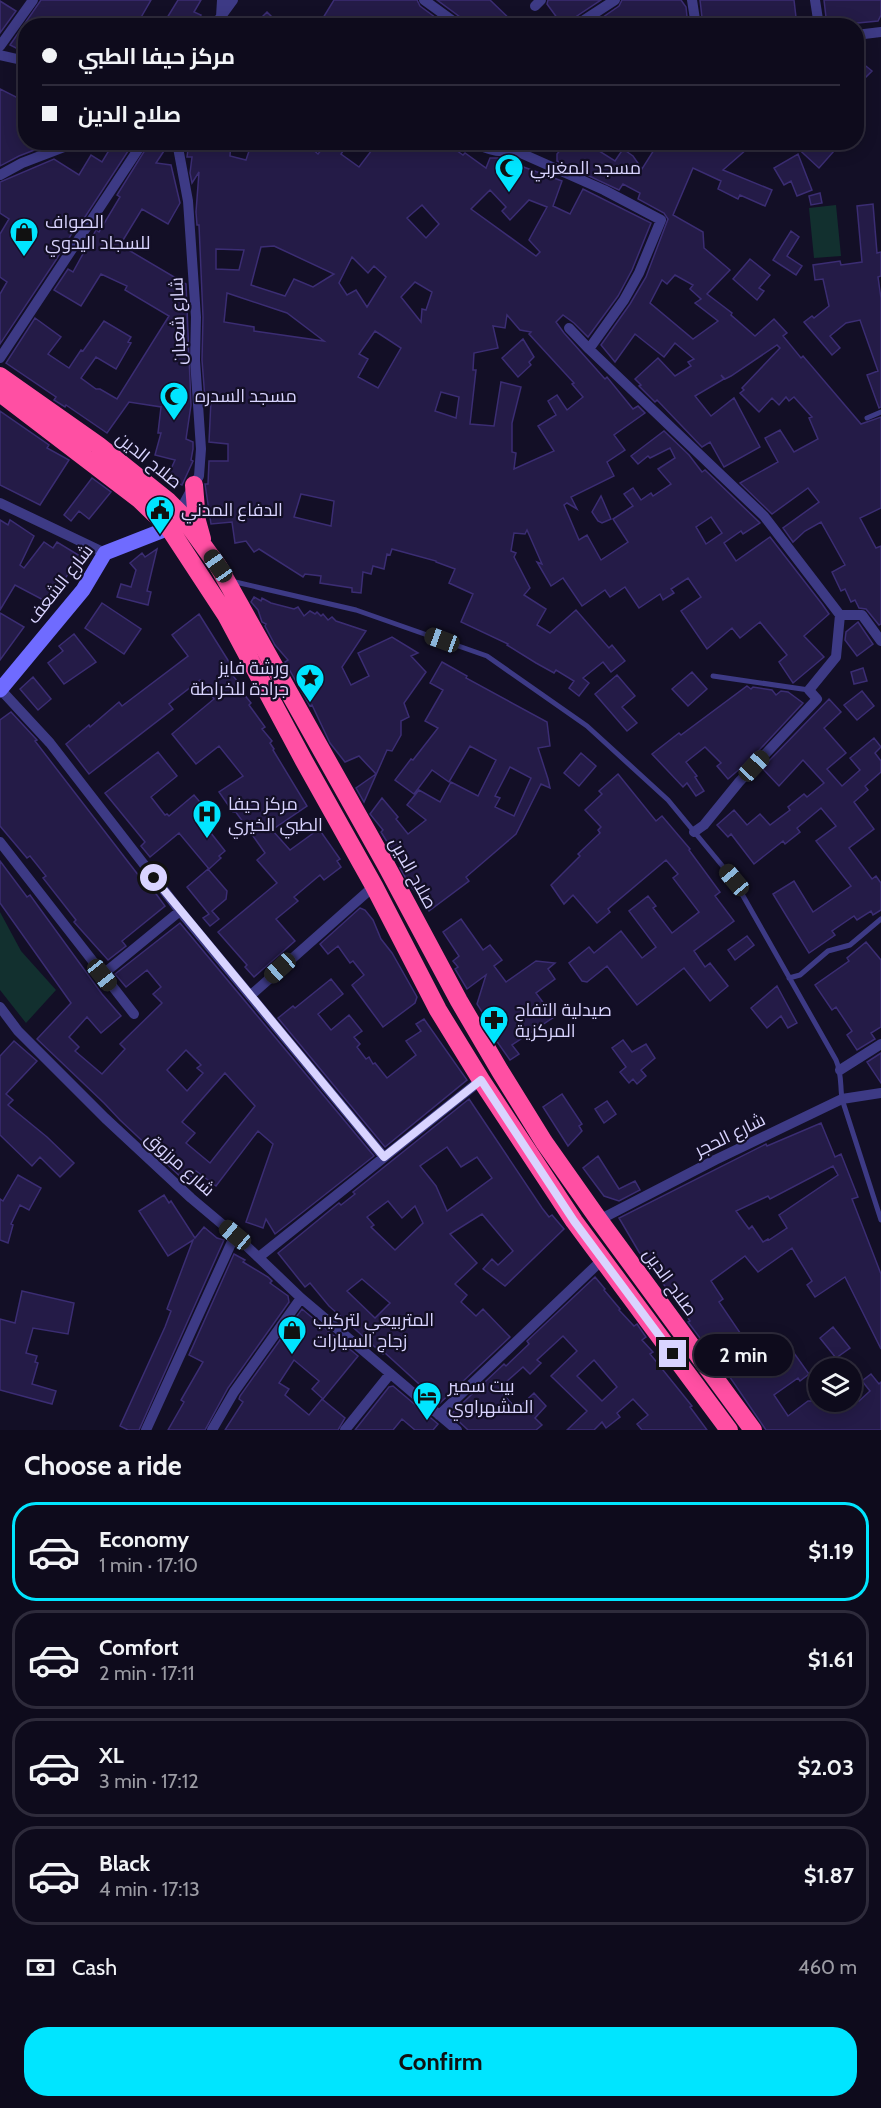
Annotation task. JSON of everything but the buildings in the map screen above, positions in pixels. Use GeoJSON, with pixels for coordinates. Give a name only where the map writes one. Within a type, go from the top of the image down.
{"type":"FeatureCollection","features":[{"type":"Feature","properties":{"kind":"highway","name":"صلاح الدين"},"geometry":{"type":"LineString","coordinates":[[0,376],[98,445],[179,512],[225,579],[386,865],[459,1002],[544,1142],[753,1430]]}},
{"type":"Feature","properties":{"kind":"highway","name":"صلاح الدين"},"geometry":{"type":"LineString","coordinates":[[0,393],[139,499],[169,528],[226,615],[304,762],[371,880],[438,1010],[481,1080],[568,1211],[729,1430]]}},
{"type":"Feature","properties":{"kind":"highway"},"geometry":{"type":"LineString","coordinates":[[194,484],[197,521],[204,547]]}},
{"type":"Feature","properties":{"kind":"highway"},"geometry":{"type":"LineString","coordinates":[[371,880],[386,865]]}},
{"type":"Feature","properties":{"kind":"street"},"geometry":{"type":"LineString","coordinates":[[20,18],[33,0]]}},
{"type":"Feature","properties":{"kind":"street"},"geometry":{"type":"LineString","coordinates":[[219,18],[222,0]]}},
{"type":"Feature","properties":{"kind":"street"},"geometry":{"type":"LineString","coordinates":[[220,18],[233,0]]}},
{"type":"Feature","properties":{"kind":"street"},"geometry":{"type":"LineString","coordinates":[[424,0],[449,18]]}},
{"type":"Feature","properties":{"kind":"street"},"geometry":{"type":"LineString","coordinates":[[587,18],[615,0]]}},
{"type":"Feature","properties":{"kind":"street"},"geometry":{"type":"LineString","coordinates":[[692,0],[695,18]]}},
{"type":"Feature","properties":{"kind":"street"},"geometry":{"type":"LineString","coordinates":[[815,0],[818,18]]}},
{"type":"Feature","properties":{"kind":"street"},"geometry":{"type":"LineString","coordinates":[[0,46],[18,21]]}},
{"type":"Feature","properties":{"kind":"street"},"geometry":{"type":"LineString","coordinates":[[864,34],[881,32]]}},
{"type":"Feature","properties":{"kind":"street"},"geometry":{"type":"LineString","coordinates":[[0,55],[18,59]]}},
{"type":"Feature","properties":{"kind":"street"},"geometry":{"type":"LineString","coordinates":[[0,175],[22,163],[56,150]]}},
{"type":"Feature","properties":{"kind":"street"},"geometry":{"type":"LineString","coordinates":[[0,358],[138,150]]}},
{"type":"Feature","properties":{"kind":"street","name":"شارع شعبان"},"geometry":{"type":"LineString","coordinates":[[169,528],[199,476],[201,449],[195,360],[196,317],[188,201],[178,150]]}},
{"type":"Feature","properties":{"kind":"street"},"geometry":{"type":"LineString","coordinates":[[489,150],[493,152],[516,151],[604,190],[662,220],[639,273],[624,300],[589,349]]}},
{"type":"Feature","properties":{"kind":"street"},"geometry":{"type":"LineString","coordinates":[[569,328],[764,516],[840,615],[836,657],[809,690],[817,699],[739,782],[704,825],[694,832]]}},
{"type":"Feature","properties":{"kind":"street"},"geometry":{"type":"LineString","coordinates":[[0,503],[105,554]]}},
{"type":"Feature","properties":{"kind":"street","name":"شارع الشعف"},"geometry":{"type":"LineString","coordinates":[[0,689],[82,590],[105,554],[169,528]]}},
{"type":"Feature","properties":{"kind":"street"},"geometry":{"type":"LineString","coordinates":[[840,615],[862,615],[881,641]]}},
{"type":"Feature","properties":{"kind":"street"},"geometry":{"type":"LineString","coordinates":[[0,689],[50,742],[180,911],[384,1157]]}},
{"type":"Feature","properties":{"kind":"street"},"geometry":{"type":"LineString","coordinates":[[0,842],[134,1014]]}},
{"type":"Feature","properties":{"kind":"street"},"geometry":{"type":"LineString","coordinates":[[251,995],[371,880]]}},
{"type":"Feature","properties":{"kind":"street"},"geometry":{"type":"LineString","coordinates":[[102,975],[180,911]]}},
{"type":"Feature","properties":{"kind":"street","name":"شارع مرزوق"},"geometry":{"type":"LineString","coordinates":[[0,1007],[18,1031],[105,1118],[301,1298],[439,1415],[450,1428]]}},
{"type":"Feature","properties":{"kind":"street"},"geometry":{"type":"LineString","coordinates":[[840,1070],[881,1044]]}},
{"type":"Feature","properties":{"kind":"street"},"geometry":{"type":"LineString","coordinates":[[259,1257],[481,1080]]}},
{"type":"Feature","properties":{"kind":"street","name":"شارع الحجر"},"geometry":{"type":"LineString","coordinates":[[599,1220],[842,1099],[881,1093]]}},
{"type":"Feature","properties":{"kind":"street"},"geometry":{"type":"LineString","coordinates":[[146,1430],[235,1235]]}},
{"type":"Feature","properties":{"kind":"street"},"geometry":{"type":"LineString","coordinates":[[439,1415],[603,1259]]}},
{"type":"Feature","properties":{"kind":"street"},"geometry":{"type":"LineString","coordinates":[[212,1430],[234,1392],[301,1298]]}},
{"type":"Feature","properties":{"kind":"street"},"geometry":{"type":"LineString","coordinates":[[345,1430],[390,1374]]}},
{"type":"Feature","properties":{"kind":"lane"},"geometry":{"type":"LineString","coordinates":[[867,418],[881,412]]}},
{"type":"Feature","properties":{"kind":"lane"},"geometry":{"type":"LineString","coordinates":[[225,579],[356,610],[487,656],[587,726],[668,800],[734,880],[840,1070],[842,1099],[881,1220]]}},
{"type":"Feature","properties":{"kind":"lane"},"geometry":{"type":"LineString","coordinates":[[713,676],[809,690]]}},
{"type":"Feature","properties":{"kind":"lane"},"geometry":{"type":"LineString","coordinates":[[789,978],[800,975],[828,951],[850,945],[881,919]]}},
{"type":"Feature","properties":{"kind":"green space"},"geometry":{"type":"Polygon","coordinates":[[[836,205],[841,256],[814,258],[809,208],[836,205]]]}},
{"type":"Feature","properties":{"kind":"green space"},"geometry":{"type":"Polygon","coordinates":[[[0,912],[21,951],[56,990],[26,1023],[0,990],[0,912]]]}},
{"type":"Feature","properties":{"kind":"place","name":"مسجد المغربي"},"geometry":{"type":"Point","coordinates":[509,194]}},
{"type":"Feature","properties":{"kind":"place","name":"الصواف للسجاد اليدوي"},"geometry":{"type":"Point","coordinates":[24,258]}},
{"type":"Feature","properties":{"kind":"place","name":"مسجد السدره"},"geometry":{"type":"Point","coordinates":[174,422]}},
{"type":"Feature","properties":{"kind":"place","name":"الدفاع المدني"},"geometry":{"type":"Point","coordinates":[160,536]}},
{"type":"Feature","properties":{"kind":"place","name":"ورشة فايز جرادة للخراطة"},"geometry":{"type":"Point","coordinates":[310,704]}},
{"type":"Feature","properties":{"kind":"place","name":"مركز حيفا الطبي الخيري"},"geometry":{"type":"Point","coordinates":[207,840]}},
{"type":"Feature","properties":{"kind":"place","name":"صيدلية التفاح المركزية"},"geometry":{"type":"Point","coordinates":[494,1046]}},
{"type":"Feature","properties":{"kind":"place","name":"المتربيعي لتركيب زجاج السيارات"},"geometry":{"type":"Point","coordinates":[292,1356]}},
{"type":"Feature","properties":{"kind":"place","name":"بيت سمير المشهراوي"},"geometry":{"type":"Point","coordinates":[427,1422]}},
{"type":"Feature","properties":{"kind":"route"},"geometry":{"type":"LineString","coordinates":[[154,878],[384,1157],[481,1080],[574,1221],[673,1354]]}}]}
